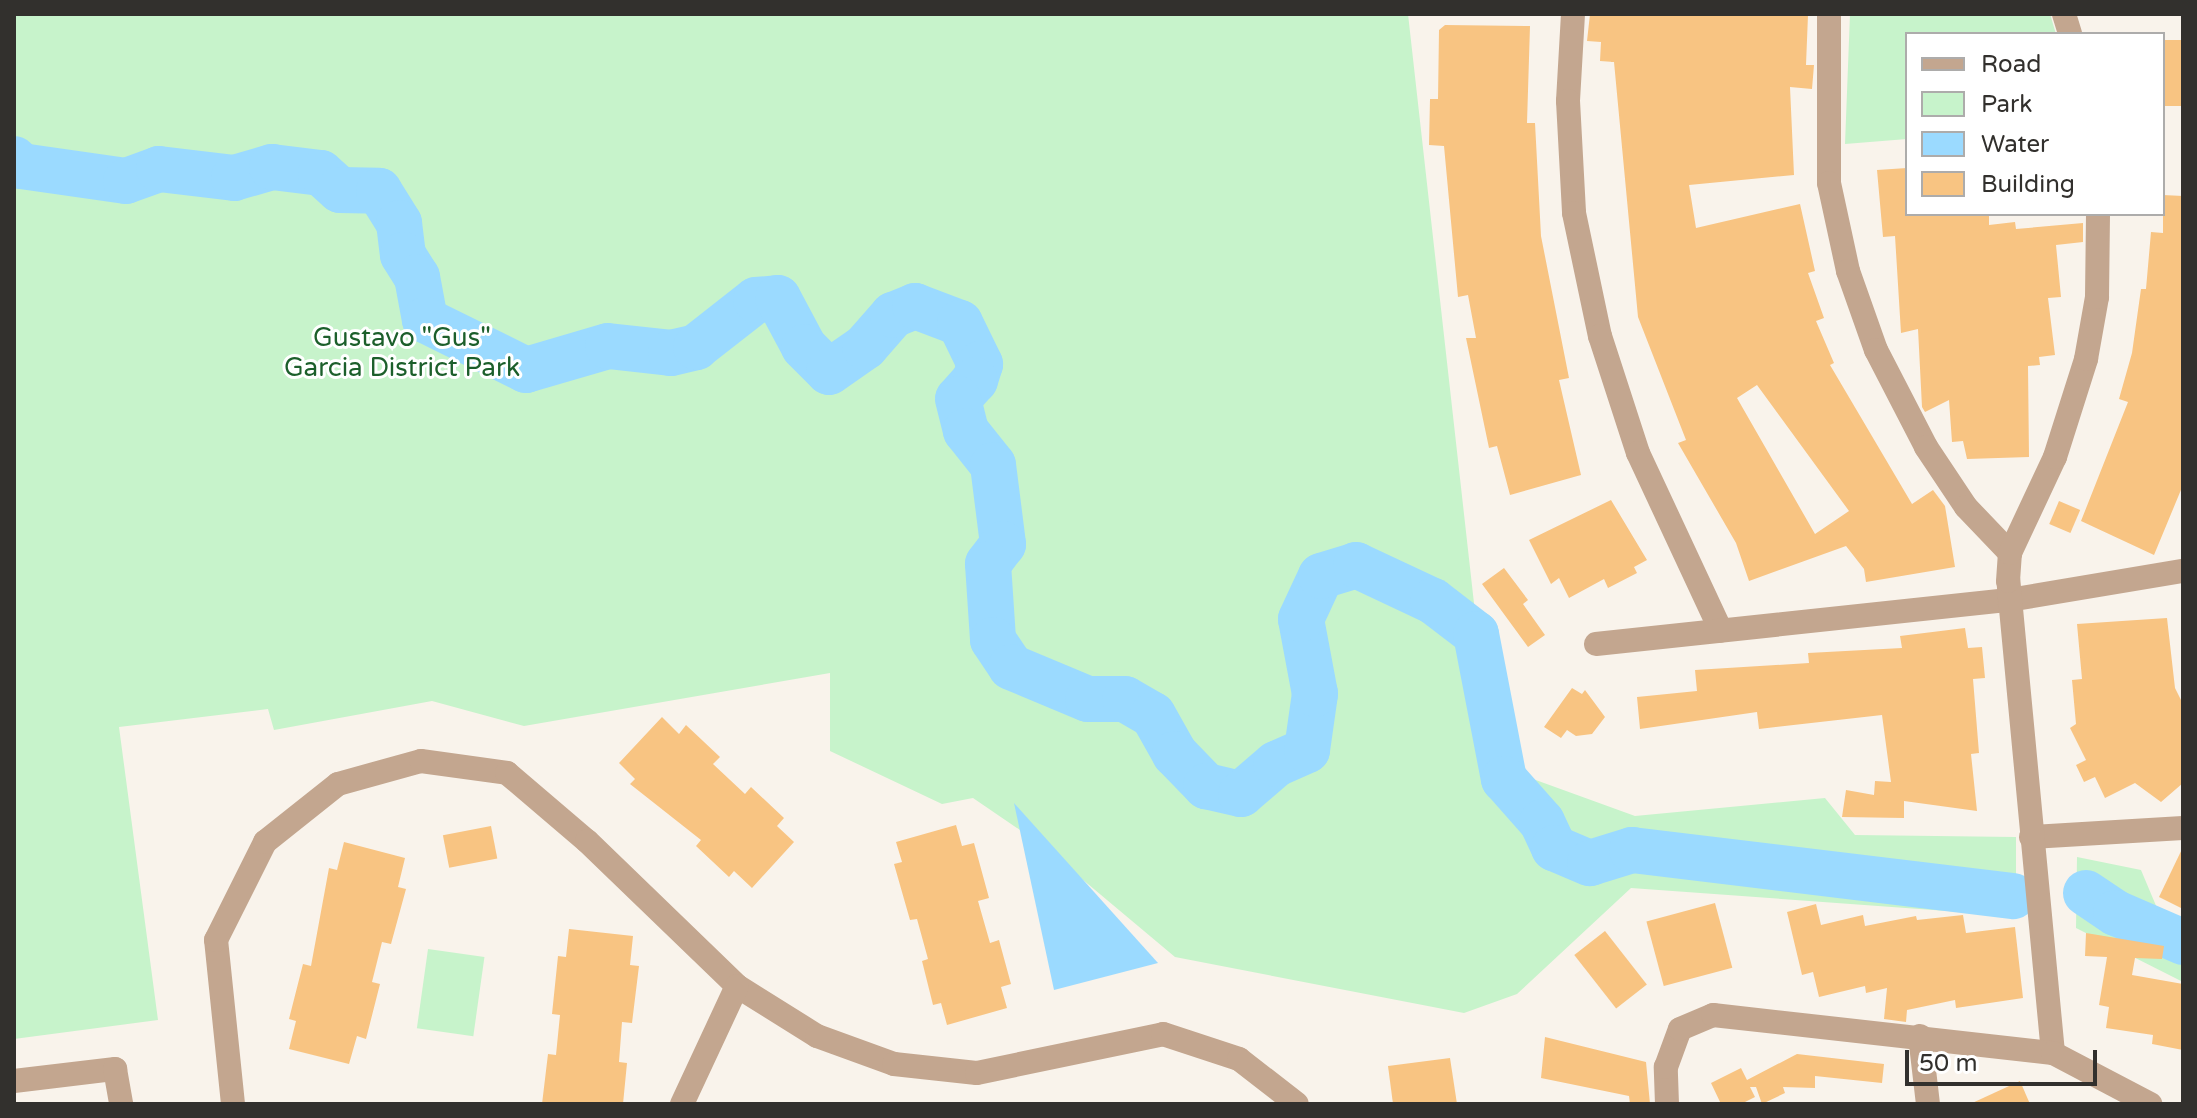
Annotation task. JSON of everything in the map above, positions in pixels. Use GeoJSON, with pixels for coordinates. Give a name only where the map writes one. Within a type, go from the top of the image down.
{"type":"FeatureCollection","features":[{"type":"Feature","properties":{"kind":"lane"},"geometry":{"type":"LineString","coordinates":[[1573,14],[1568,101],[1574,213],[1600,336],[1638,453],[1721,631]]}},
{"type":"Feature","properties":{"kind":"lane"},"geometry":{"type":"LineString","coordinates":[[1829,14],[1829,183],[1848,271],[1876,350],[1926,447],[1966,507],[2010,553]]}},
{"type":"Feature","properties":{"kind":"lane"},"geometry":{"type":"LineString","coordinates":[[2053,1053],[2009,600],[2010,553],[2055,457],[2086,359],[2097,297],[2098,216]]}},
{"type":"Feature","properties":{"kind":"lane"},"geometry":{"type":"LineString","coordinates":[[1596,644],[2009,600],[2183,571]]}},
{"type":"Feature","properties":{"kind":"lane"},"geometry":{"type":"LineString","coordinates":[[233,1104],[216,940],[265,842],[338,784],[421,761],[507,773],[587,841],[737,986],[817,1036],[894,1064],[977,1073],[1163,1034],[1239,1059],[1297,1104]]}},
{"type":"Feature","properties":{"kind":"lane"},"geometry":{"type":"LineString","coordinates":[[2031,837],[2183,828]]}},
{"type":"Feature","properties":{"kind":"lane"},"geometry":{"type":"LineString","coordinates":[[682,1104],[737,986]]}},
{"type":"Feature","properties":{"kind":"lane"},"geometry":{"type":"LineString","coordinates":[[1667,1104],[1666,1067],[1680,1029],[1713,1015],[2053,1053],[2150,1104]]}},
{"type":"Feature","properties":{"kind":"lane"},"geometry":{"type":"LineString","coordinates":[[1920,1036],[1928,1104]]}},
{"type":"Feature","properties":{"kind":"lane"},"geometry":{"type":"LineString","coordinates":[[14,1081],[115,1069],[121,1104]]}},
{"type":"Feature","properties":{"kind":"green space","name":"Gustavo \"Gus\" Garcia District Park"},"geometry":{"type":"Polygon","coordinates":[[[14,14],[1408,14],[1492,764],[1635,816],[1825,798],[1855,835],[2016,837],[2016,916],[1631,888],[1517,994],[1464,1013],[1175,957],[1039,843],[973,798],[942,804],[830,751],[830,673],[524,726],[432,701],[274,730],[268,709],[119,727],[158,1020],[14,1039],[14,14]]]}},
{"type":"Feature","properties":{"kind":"green space"},"geometry":{"type":"Polygon","coordinates":[[[1850,14],[2050,14],[2055,32],[1905,32],[1905,139],[1845,144],[1850,14]]]}},
{"type":"Feature","properties":{"kind":"green space"},"geometry":{"type":"Polygon","coordinates":[[[2077,857],[2141,870],[2157,908],[2183,920],[2183,982],[2076,928],[2077,857]]]}},
{"type":"Feature","properties":{"kind":"green space"},"geometry":{"type":"Polygon","coordinates":[[[428,949],[484,957],[473,1036],[417,1028],[428,949]]]}},
{"type":"Feature","properties":{"kind":"water"},"geometry":{"type":"Polygon","coordinates":[[[1014,803],[1158,963],[1054,990],[1014,803]]]}},
{"type":"Feature","properties":{"kind":"building"},"geometry":{"type":"Polygon","coordinates":[[[1590,14],[1808,15],[1806,65],[1814,65],[1812,89],[1790,87],[1794,175],[1689,185],[1696,228],[1800,204],[1815,271],[1808,273],[1824,318],[1816,321],[1834,363],[1830,365],[1912,504],[1933,490],[1945,506],[1955,567],[1866,582],[1864,569],[1846,546],[1749,581],[1736,543],[1678,443],[1686,440],[1638,317],[1614,62],[1600,61],[1601,42],[1587,41],[1590,14]],[[1757,385],[1737,398],[1815,534],[1849,511],[1757,385]]]}},
{"type":"Feature","properties":{"kind":"building"},"geometry":{"type":"Polygon","coordinates":[[[1445,25],[1530,26],[1527,123],[1535,123],[1541,236],[1569,378],[1559,380],[1581,475],[1510,495],[1497,446],[1489,448],[1466,338],[1476,338],[1468,295],[1458,297],[1444,146],[1429,145],[1430,99],[1438,99],[1439,30],[1445,25]]]}},
{"type":"Feature","properties":{"kind":"building"},"geometry":{"type":"Polygon","coordinates":[[[2165,40],[2183,40],[2183,106],[2165,106],[2165,40]]]}},
{"type":"Feature","properties":{"kind":"building"},"geometry":{"type":"Polygon","coordinates":[[[1905,168],[1905,216],[1989,216],[1989,225],[2015,222],[2016,229],[2083,223],[2083,242],[2056,245],[2061,297],[2048,298],[2055,355],[2039,357],[2040,365],[2028,366],[2029,457],[1967,459],[1963,441],[1952,442],[1949,400],[1925,412],[1922,407],[1918,329],[1901,333],[1895,236],[1883,237],[1877,170],[1905,168]]]}},
{"type":"Feature","properties":{"kind":"building"},"geometry":{"type":"Polygon","coordinates":[[[2165,195],[2183,196],[2183,485],[2154,555],[2081,521],[2128,402],[2119,399],[2132,353],[2141,289],[2146,289],[2151,232],[2163,233],[2165,195]]]}},
{"type":"Feature","properties":{"kind":"building"},"geometry":{"type":"Polygon","coordinates":[[[1611,500],[1647,560],[1634,567],[1637,573],[1608,588],[1604,579],[1569,598],[1559,578],[1551,584],[1529,540],[1611,500]]]}},
{"type":"Feature","properties":{"kind":"building"},"geometry":{"type":"Polygon","coordinates":[[[2059,501],[2080,510],[2070,533],[2049,524],[2059,501]]]}},
{"type":"Feature","properties":{"kind":"building"},"geometry":{"type":"Polygon","coordinates":[[[1504,568],[1528,600],[1523,604],[1545,635],[1528,647],[1482,584],[1504,568]]]}},
{"type":"Feature","properties":{"kind":"building"},"geometry":{"type":"Polygon","coordinates":[[[2167,618],[2175,688],[2183,704],[2183,783],[2161,802],[2135,783],[2105,798],[2095,777],[2084,782],[2076,765],[2086,760],[2070,728],[2076,724],[2072,680],[2082,679],[2077,624],[2167,618]]]}},
{"type":"Feature","properties":{"kind":"building"},"geometry":{"type":"Polygon","coordinates":[[[1965,628],[1968,648],[1982,647],[1985,678],[1973,679],[1979,753],[1971,754],[1977,811],[1904,801],[1904,818],[1842,817],[1846,790],[1874,795],[1875,781],[1891,782],[1882,715],[1759,729],[1757,712],[1640,729],[1637,697],[1697,691],[1695,670],[1809,663],[1808,653],[1902,648],[1900,636],[1965,628]]]}},
{"type":"Feature","properties":{"kind":"building"},"geometry":{"type":"Polygon","coordinates":[[[1572,688],[1582,694],[1585,690],[1605,717],[1592,734],[1576,736],[1567,730],[1561,738],[1544,727],[1572,688]]]}},
{"type":"Feature","properties":{"kind":"building"},"geometry":{"type":"Polygon","coordinates":[[[662,717],[679,734],[686,725],[720,757],[713,764],[745,794],[751,787],[784,818],[777,826],[794,842],[752,888],[734,871],[729,877],[696,846],[701,840],[630,784],[635,779],[619,763],[662,717]]]}},
{"type":"Feature","properties":{"kind":"building"},"geometry":{"type":"Polygon","coordinates":[[[956,825],[962,846],[974,843],[989,898],[978,901],[990,943],[999,940],[1011,984],[1001,987],[1007,1008],[947,1025],[941,1003],[933,1005],[922,961],[928,959],[917,919],[910,920],[894,864],[902,862],[896,842],[956,825]]]}},
{"type":"Feature","properties":{"kind":"building"},"geometry":{"type":"Polygon","coordinates":[[[491,826],[497,858],[449,868],[443,835],[491,826]]]}},
{"type":"Feature","properties":{"kind":"building"},"geometry":{"type":"Polygon","coordinates":[[[344,842],[405,858],[398,887],[406,889],[391,944],[382,942],[372,982],[380,984],[366,1039],[357,1036],[349,1064],[289,1049],[296,1021],[289,1019],[303,964],[311,966],[329,868],[337,870],[344,842]]]}},
{"type":"Feature","properties":{"kind":"building"},"geometry":{"type":"Polygon","coordinates":[[[2183,847],[2183,909],[2159,897],[2183,847]]]}},
{"type":"Feature","properties":{"kind":"building"},"geometry":{"type":"Polygon","coordinates":[[[1715,903],[1732,968],[1664,986],[1646,921],[1715,903]]]}},
{"type":"Feature","properties":{"kind":"building"},"geometry":{"type":"Polygon","coordinates":[[[1816,904],[1821,925],[1863,915],[1865,926],[1916,916],[1917,920],[1963,915],[1966,933],[2015,927],[2023,998],[1956,1008],[1955,1000],[1907,1010],[1906,1022],[1884,1019],[1887,988],[1866,993],[1865,986],[1819,997],[1813,972],[1802,975],[1787,912],[1816,904]]]}},
{"type":"Feature","properties":{"kind":"building"},"geometry":{"type":"Polygon","coordinates":[[[569,929],[633,936],[630,965],[639,966],[632,1023],[622,1022],[619,1062],[627,1063],[623,1104],[542,1104],[548,1054],[556,1055],[560,1015],[552,1014],[558,956],[566,957],[569,929]]]}},
{"type":"Feature","properties":{"kind":"building"},"geometry":{"type":"Polygon","coordinates":[[[1605,931],[1647,985],[1616,1009],[1574,955],[1605,931]]]}},
{"type":"Feature","properties":{"kind":"building"},"geometry":{"type":"Polygon","coordinates":[[[2086,933],[2164,946],[2162,959],[2135,958],[2132,975],[2183,984],[2183,1050],[2152,1044],[2153,1035],[2106,1028],[2109,1007],[2099,1005],[2107,957],[2085,956],[2086,933]]]}},
{"type":"Feature","properties":{"kind":"building"},"geometry":{"type":"Polygon","coordinates":[[[1545,1037],[1646,1062],[1650,1104],[1630,1104],[1629,1096],[1541,1078],[1545,1037]]]}},
{"type":"Feature","properties":{"kind":"building"},"geometry":{"type":"Polygon","coordinates":[[[1797,1054],[1884,1064],[1882,1083],[1815,1076],[1815,1088],[1783,1087],[1785,1093],[1762,1104],[1756,1087],[1750,1087],[1755,1097],[1741,1104],[1721,1104],[1711,1083],[1741,1068],[1747,1080],[1797,1054]]]}},
{"type":"Feature","properties":{"kind":"building"},"geometry":{"type":"Polygon","coordinates":[[[1450,1058],[1457,1104],[1393,1104],[1388,1066],[1450,1058]]]}},
{"type":"Feature","properties":{"kind":"building"},"geometry":{"type":"Polygon","coordinates":[[[2020,1081],[2030,1104],[1970,1104],[2020,1081]]]}},
{"type":"Feature","properties":{"kind":"waterway"},"geometry":{"type":"LineString","coordinates":[[14,159],[21,166],[126,181],[159,169],[234,178],[272,167],[321,173],[340,190],[379,191],[399,223],[403,255],[417,277],[425,320],[526,370],[608,346],[671,353],[696,347],[756,300],[778,298],[804,347],[829,372],[865,347],[893,315],[915,306],[960,323],[980,364],[975,380],[958,399],[966,431],[993,465],[1003,544],[988,564],[993,640],[1011,667],[1088,699],[1125,699],[1153,715],[1175,754],[1206,786],[1241,794],[1276,764],[1307,750],[1315,694],[1301,619],[1321,576],[1356,565],[1433,601],[1476,634],[1504,779],[1542,822],[1554,848],[1590,863],[1632,850],[2013,896]]}},
{"type":"Feature","properties":{"kind":"waterway"},"geometry":{"type":"LineString","coordinates":[[2086,893],[2116,913],[2183,942]]}}]}
